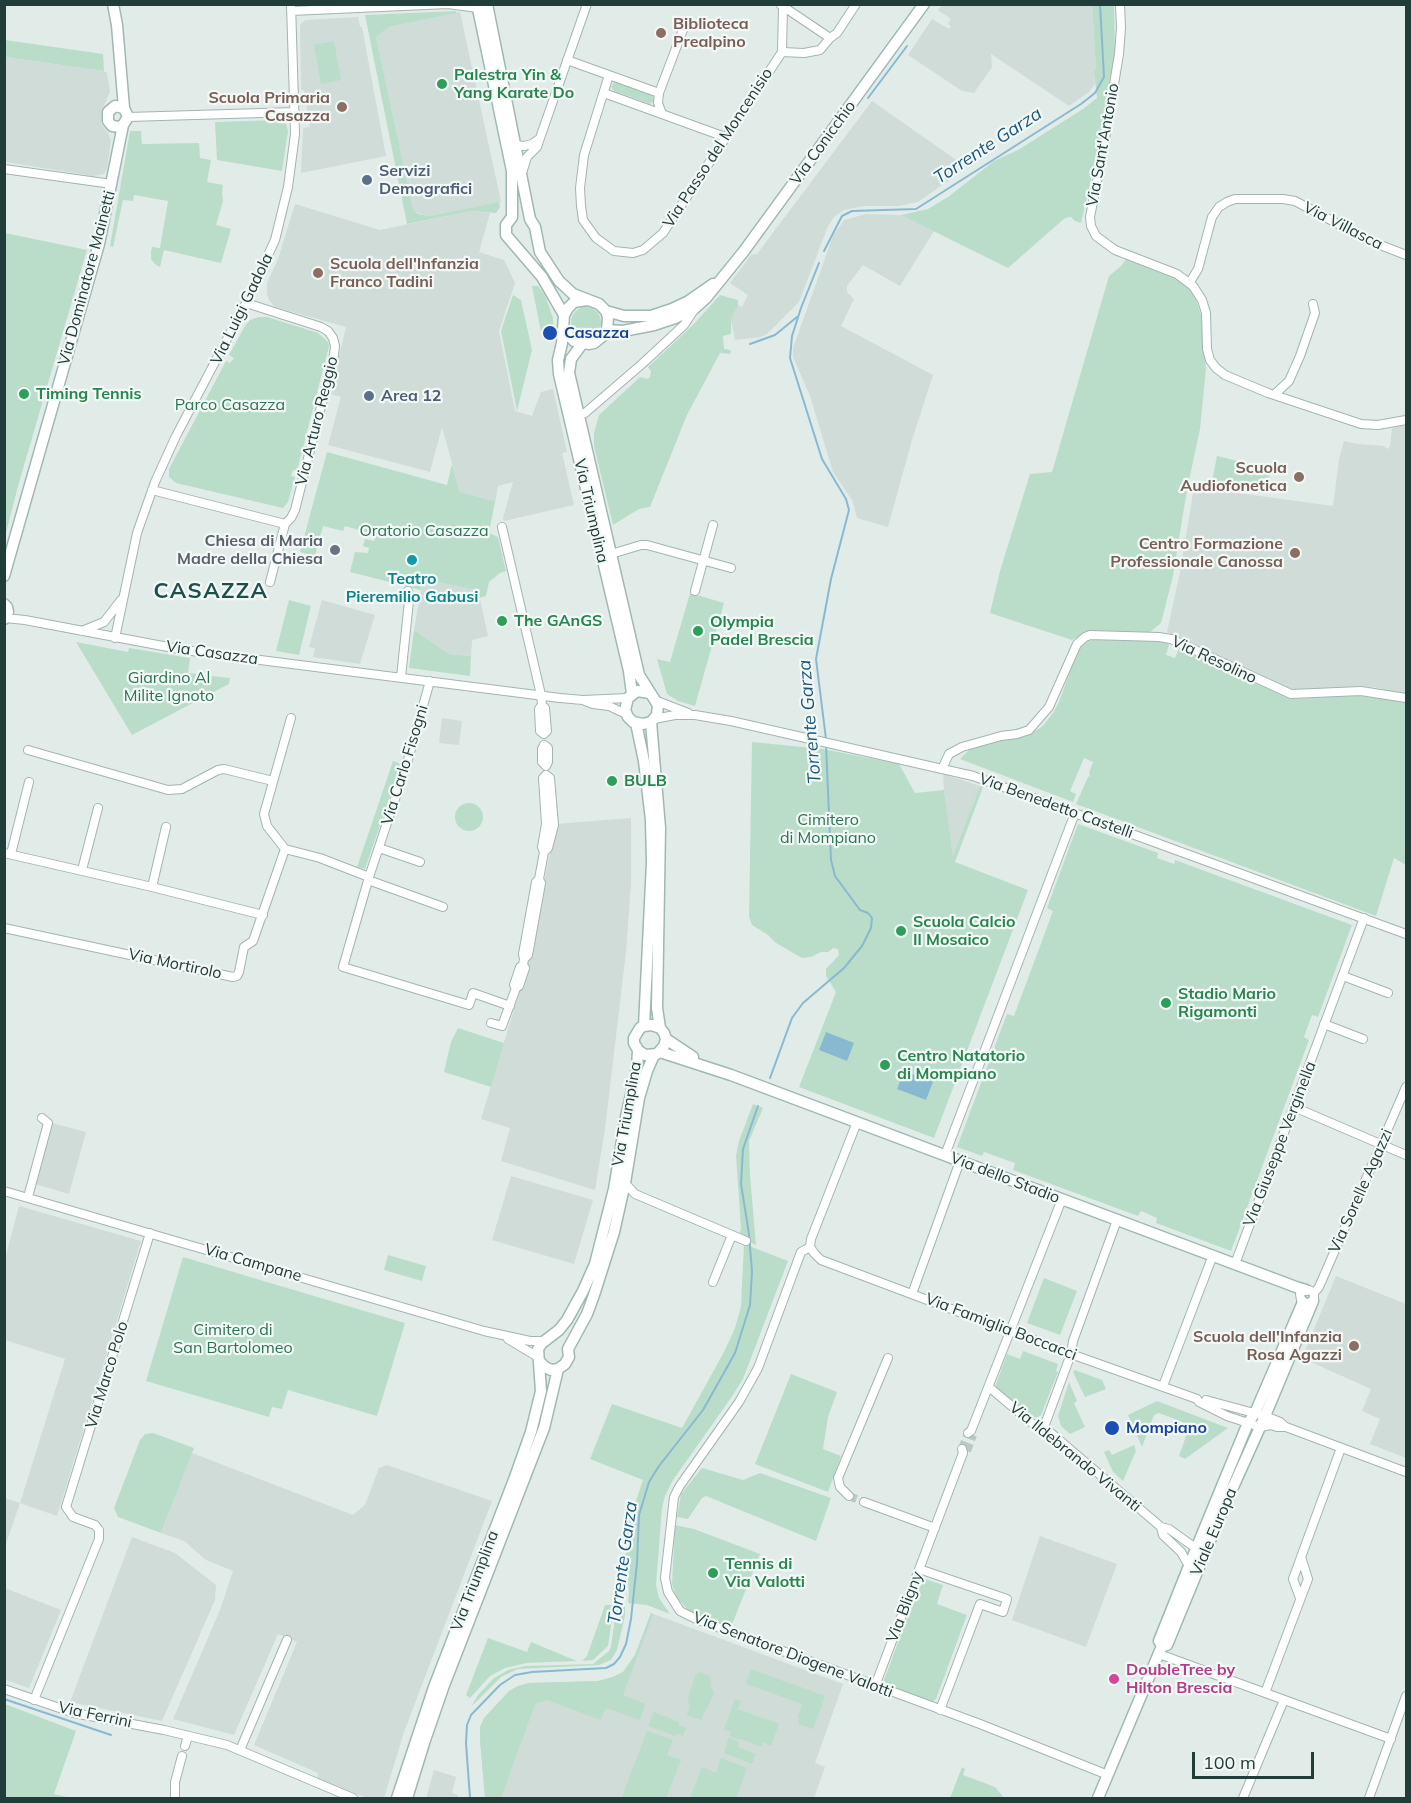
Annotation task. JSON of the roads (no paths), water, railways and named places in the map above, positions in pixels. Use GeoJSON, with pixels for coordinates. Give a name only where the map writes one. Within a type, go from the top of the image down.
{"type":"FeatureCollection","features":[{"type":"Feature","properties":{"kind":"main road","name":"Via Dominatore Mainetti"},"geometry":{"type":"LineString","coordinates":[[4,576],[99,244],[112,184],[117,152],[122,80],[113,4]]}},
{"type":"Feature","properties":{"kind":"main road","name":"Via Conicchio"},"geometry":{"type":"LineString","coordinates":[[607,330],[623,331],[654,325],[695,308],[706,298],[744,251],[924,4]]}},
{"type":"Feature","properties":{"kind":"main road"},"geometry":{"type":"LineString","coordinates":[[480,6],[495,49],[530,219],[535,228],[540,252],[559,281],[573,294],[599,304],[608,317],[607,330],[600,339],[589,344],[574,341],[564,327]]}},
{"type":"Feature","properties":{"kind":"main road"},"geometry":{"type":"LineString","coordinates":[[480,6],[512,171],[512,218]]}},
{"type":"Feature","properties":{"kind":"main road"},"geometry":{"type":"LineString","coordinates":[[530,219],[521,215],[508,221],[505,230],[508,240],[542,277],[564,315]]}},
{"type":"Feature","properties":{"kind":"main road"},"geometry":{"type":"LineString","coordinates":[[512,243],[526,244],[535,233]]}},
{"type":"Feature","properties":{"kind":"main road","name":"Via Conicchio"},"geometry":{"type":"LineString","coordinates":[[606,311],[624,316],[651,316],[687,302],[720,280]]}},
{"type":"Feature","properties":{"kind":"main road"},"geometry":{"type":"LineString","coordinates":[[564,315],[574,302],[590,300]]}},
{"type":"Feature","properties":{"kind":"main road","name":"Via Triumplina"},"geometry":{"type":"LineString","coordinates":[[564,315],[558,360],[559,374],[629,671],[630,696],[625,706],[626,714]]}},
{"type":"Feature","properties":{"kind":"main road","name":"Via Triumplina"},"geometry":{"type":"LineString","coordinates":[[582,344],[571,359],[569,374],[639,675],[654,697]]}},
{"type":"Feature","properties":{"kind":"main road"},"geometry":{"type":"LineString","coordinates":[[630,696],[641,691],[654,697],[658,710],[653,720],[660,820],[657,1008],[660,1028],[666,1039]]}},
{"type":"Feature","properties":{"kind":"main road"},"geometry":{"type":"LineString","coordinates":[[626,714],[636,723],[644,724],[653,720]]}},
{"type":"Feature","properties":{"kind":"main road","name":"Via Triumplina"},"geometry":{"type":"LineString","coordinates":[[636,723],[644,761],[651,841],[650,930],[644,1026],[636,1032],[634,1043],[645,1055],[657,1054]]}},
{"type":"Feature","properties":{"kind":"main road"},"geometry":{"type":"LineString","coordinates":[[644,1026],[652,1025],[660,1028]]}},
{"type":"Feature","properties":{"kind":"main road","name":"Via Triumplina"},"geometry":{"type":"LineString","coordinates":[[407,1798],[443,1688],[544,1428],[558,1369],[567,1361],[568,1349],[587,1314],[601,1277],[625,1184],[639,1098],[647,1071],[664,1046],[666,1039]]}},
{"type":"Feature","properties":{"kind":"main road","name":"Via dello Stadio"},"geometry":{"type":"LineString","coordinates":[[666,1039],[681,1051],[715,1069]]}},
{"type":"Feature","properties":{"kind":"main road","name":"Via Triumplina"},"geometry":{"type":"LineString","coordinates":[[397,1798],[434,1686],[531,1432],[541,1390],[538,1349],[567,1320],[595,1264],[614,1189],[637,1068],[638,1050]]}},
{"type":"Feature","properties":{"kind":"main road","name":"Via dello Stadio"},"geometry":{"type":"LineString","coordinates":[[657,1054],[715,1069],[777,1092],[1213,1255],[1305,1295]]}},
{"type":"Feature","properties":{"kind":"main road","name":"Via Sorelle Agazzi"},"geometry":{"type":"LineString","coordinates":[[1260,1415],[1305,1295]]}},
{"type":"Feature","properties":{"kind":"main road"},"geometry":{"type":"LineString","coordinates":[[547,1340],[560,1340],[568,1349]]}},
{"type":"Feature","properties":{"kind":"main road"},"geometry":{"type":"LineString","coordinates":[[539,1360],[548,1369],[558,1369]]}},
{"type":"Feature","properties":{"kind":"main road","name":"Viale Europa"},"geometry":{"type":"LineString","coordinates":[[1098,1798],[1160,1650],[1159,1641],[1248,1423],[1260,1415]]}},
{"type":"Feature","properties":{"kind":"main road","name":"Viale Europa"},"geometry":{"type":"LineString","coordinates":[[1160,1650],[1167,1645],[1230,1492],[1260,1427],[1260,1415]]}},
{"type":"Feature","properties":{"kind":"main road"},"geometry":{"type":"LineString","coordinates":[[1191,1587],[1190,1580],[1199,1557],[1197,1549]]}},
{"type":"Feature","properties":{"kind":"street"},"geometry":{"type":"LineString","coordinates":[[291,8],[448,4],[480,6]]}},
{"type":"Feature","properties":{"kind":"street"},"geometry":{"type":"LineString","coordinates":[[522,173],[527,157],[537,147],[587,4]]}},
{"type":"Feature","properties":{"kind":"street","name":"Via Passo del Moncenisio"},"geometry":{"type":"LineString","coordinates":[[782,52],[804,53],[820,50],[837,33],[856,4]]}},
{"type":"Feature","properties":{"kind":"street","name":"Via Sant'Antonio"},"geometry":{"type":"LineString","coordinates":[[1120,4],[1119,54],[1091,208],[1091,226],[1100,240],[1115,250],[1177,274],[1190,282]]}},
{"type":"Feature","properties":{"kind":"street"},"geometry":{"type":"LineString","coordinates":[[781,6],[830,38]]}},
{"type":"Feature","properties":{"kind":"street","name":"Via Passo del Moncenisio"},"geometry":{"type":"LineString","coordinates":[[609,75],[584,154],[580,188],[583,220],[596,238],[615,251],[633,253],[643,250],[663,232],[782,52],[781,6]]}},
{"type":"Feature","properties":{"kind":"street","name":"Via Luigi Gadola"},"geometry":{"type":"LineString","coordinates":[[115,638],[136,534],[152,490],[176,436],[246,303],[275,240],[283,212],[293,158],[295,112],[291,8]]}},
{"type":"Feature","properties":{"kind":"street"},"geometry":{"type":"LineString","coordinates":[[782,26],[789,19],[800,18]]}},
{"type":"Feature","properties":{"kind":"street"},"geometry":{"type":"LineString","coordinates":[[662,114],[658,103],[659,93],[684,27]]}},
{"type":"Feature","properties":{"kind":"street"},"geometry":{"type":"LineString","coordinates":[[567,60],[659,93]]}},
{"type":"Feature","properties":{"kind":"street"},"geometry":{"type":"LineString","coordinates":[[604,93],[725,137]]}},
{"type":"Feature","properties":{"kind":"street"},"geometry":{"type":"LineString","coordinates":[[120,116],[295,112]]}},
{"type":"Feature","properties":{"kind":"street"},"geometry":{"type":"LineString","coordinates":[[516,145],[532,144],[540,138]]}},
{"type":"Feature","properties":{"kind":"street"},"geometry":{"type":"LineString","coordinates":[[4,169],[112,184]]}},
{"type":"Feature","properties":{"kind":"street","name":"Via Villasca"},"geometry":{"type":"LineString","coordinates":[[1190,282],[1198,269],[1212,217],[1223,204],[1235,199],[1295,201],[1370,242],[1407,255]]}},
{"type":"Feature","properties":{"kind":"street"},"geometry":{"type":"LineString","coordinates":[[1190,282],[1204,305],[1207,318],[1208,354],[1213,364],[1225,375],[1368,425],[1407,420]]}},
{"type":"Feature","properties":{"kind":"street","name":"Via Arturo Reggio"},"geometry":{"type":"LineString","coordinates":[[246,303],[321,327],[328,331],[335,346],[295,510],[285,524],[270,582]]}},
{"type":"Feature","properties":{"kind":"street"},"geometry":{"type":"LineString","coordinates":[[1289,399],[1289,381],[1304,345],[1316,303]]}},
{"type":"Feature","properties":{"kind":"street"},"geometry":{"type":"LineString","coordinates":[[579,415],[585,413],[684,325],[695,308]]}},
{"type":"Feature","properties":{"kind":"street"},"geometry":{"type":"LineString","coordinates":[[1275,394],[1289,381]]}},
{"type":"Feature","properties":{"kind":"street"},"geometry":{"type":"LineString","coordinates":[[152,490],[285,524]]}},
{"type":"Feature","properties":{"kind":"street"},"geometry":{"type":"LineString","coordinates":[[695,591],[712,525]]}},
{"type":"Feature","properties":{"kind":"street"},"geometry":{"type":"LineString","coordinates":[[490,1023],[502,1026],[525,968],[523,954],[544,852],[542,847],[546,824],[543,778],[546,771],[542,762],[544,734],[540,731],[539,709],[542,705],[541,695],[502,526]]}},
{"type":"Feature","properties":{"kind":"street"},"geometry":{"type":"LineString","coordinates":[[611,554],[647,545],[731,568]]}},
{"type":"Feature","properties":{"kind":"street"},"geometry":{"type":"LineString","coordinates":[[401,677],[409,601],[408,591]]}},
{"type":"Feature","properties":{"kind":"street","name":"Via Luigi Gadola"},"geometry":{"type":"LineString","coordinates":[[81,631],[104,622],[123,598]]}},
{"type":"Feature","properties":{"kind":"street","name":"Via Casazza"},"geometry":{"type":"LineString","coordinates":[[5,610],[25,620],[191,651],[583,700],[630,696]]}},
{"type":"Feature","properties":{"kind":"street","name":"Via Resolino"},"geometry":{"type":"LineString","coordinates":[[942,769],[949,754],[962,747],[1029,730],[1049,707],[1077,644],[1090,635],[1171,639],[1291,694],[1361,691],[1407,698]]}},
{"type":"Feature","properties":{"kind":"street","name":"Via Carlo Fisogni"},"geometry":{"type":"LineString","coordinates":[[430,681],[407,763],[369,878],[343,967],[469,1005],[473,993],[510,1006]]}},
{"type":"Feature","properties":{"kind":"street","name":"Via Benedetto Castelli"},"geometry":{"type":"LineString","coordinates":[[654,697],[695,715]]}},
{"type":"Feature","properties":{"kind":"street","name":"Via Casazza"},"geometry":{"type":"LineString","coordinates":[[583,700],[609,706],[626,714]]}},
{"type":"Feature","properties":{"kind":"street","name":"Via Benedetto Castelli"},"geometry":{"type":"LineString","coordinates":[[653,720],[675,715],[695,715],[731,721],[942,769],[993,783],[1407,934]]}},
{"type":"Feature","properties":{"kind":"street"},"geometry":{"type":"LineString","coordinates":[[291,718],[264,814],[264,820],[285,849],[320,858],[443,907]]}},
{"type":"Feature","properties":{"kind":"street"},"geometry":{"type":"LineString","coordinates":[[28,750],[168,790],[182,789],[224,769],[273,781]]}},
{"type":"Feature","properties":{"kind":"street"},"geometry":{"type":"LineString","coordinates":[[29,782],[8,854],[152,886],[262,915],[285,849]]}},
{"type":"Feature","properties":{"kind":"street"},"geometry":{"type":"LineString","coordinates":[[82,870],[98,808]]}},
{"type":"Feature","properties":{"kind":"street"},"geometry":{"type":"LineString","coordinates":[[945,1155],[1075,813]]}},
{"type":"Feature","properties":{"kind":"street"},"geometry":{"type":"LineString","coordinates":[[152,886],[166,827]]}},
{"type":"Feature","properties":{"kind":"street","name":"Via Carlo Fisogni"},"geometry":{"type":"LineString","coordinates":[[379,848],[420,862]]}},
{"type":"Feature","properties":{"kind":"street","name":"Via Mortirolo"},"geometry":{"type":"LineString","coordinates":[[4,928],[233,977],[239,972],[244,947],[253,941],[262,915]]}},
{"type":"Feature","properties":{"kind":"street","name":"Via Giuseppe Verginella"},"geometry":{"type":"LineString","coordinates":[[1235,1264],[1364,918]]}},
{"type":"Feature","properties":{"kind":"street"},"geometry":{"type":"LineString","coordinates":[[1343,976],[1388,993]]}},
{"type":"Feature","properties":{"kind":"street"},"geometry":{"type":"LineString","coordinates":[[1324,1024],[1364,1039]]}},
{"type":"Feature","properties":{"kind":"street","name":"Via Sorelle Agazzi"},"geometry":{"type":"LineString","coordinates":[[1305,1295],[1319,1287],[1382,1144],[1404,1102],[1407,1088]]}},
{"type":"Feature","properties":{"kind":"street"},"geometry":{"type":"LineString","coordinates":[[1293,1107],[1407,1155]]}},
{"type":"Feature","properties":{"kind":"street"},"geometry":{"type":"LineString","coordinates":[[28,1197],[48,1123],[42,1118]]}},
{"type":"Feature","properties":{"kind":"street","name":"Via Senatore Diogene Valotti"},"geometry":{"type":"LineString","coordinates":[[857,1122],[811,1239],[810,1247],[801,1252],[762,1359],[749,1385],[674,1497],[666,1583],[668,1592],[680,1611],[688,1616],[1108,1775]]}},
{"type":"Feature","properties":{"kind":"street"},"geometry":{"type":"LineString","coordinates":[[912,1294],[960,1161]]}},
{"type":"Feature","properties":{"kind":"street","name":"Via Triumplina"},"geometry":{"type":"LineString","coordinates":[[625,1184],[635,1194],[746,1241]]}},
{"type":"Feature","properties":{"kind":"street","name":"Via Campane"},"geometry":{"type":"LineString","coordinates":[[4,1191],[501,1335],[530,1341],[547,1340]]}},
{"type":"Feature","properties":{"kind":"street"},"geometry":{"type":"LineString","coordinates":[[971,1433],[1062,1199]]}},
{"type":"Feature","properties":{"kind":"street"},"geometry":{"type":"LineString","coordinates":[[1044,1427],[1117,1220]]}},
{"type":"Feature","properties":{"kind":"street","name":"Via Marco Polo"},"geometry":{"type":"LineString","coordinates":[[34,1700],[99,1539],[99,1530],[95,1525],[73,1516],[66,1507],[150,1233]]}},
{"type":"Feature","properties":{"kind":"street"},"geometry":{"type":"LineString","coordinates":[[713,1282],[732,1235]]}},
{"type":"Feature","properties":{"kind":"street","name":"Via Famiglia Boccacci"},"geometry":{"type":"LineString","coordinates":[[810,1247],[821,1260],[1197,1399],[1217,1412],[1260,1427],[1271,1425],[1286,1427]]}},
{"type":"Feature","properties":{"kind":"street"},"geometry":{"type":"LineString","coordinates":[[1163,1386],[1213,1255]]}},
{"type":"Feature","properties":{"kind":"street","name":"Via Campane"},"geometry":{"type":"LineString","coordinates":[[501,1335],[539,1360]]}},
{"type":"Feature","properties":{"kind":"street"},"geometry":{"type":"LineString","coordinates":[[849,1496],[840,1487],[838,1478],[888,1358]]}},
{"type":"Feature","properties":{"kind":"street","name":"Via Ildebrando Vivanti"},"geometry":{"type":"LineString","coordinates":[[989,1387],[1034,1425],[1044,1427],[1161,1527],[1169,1529],[1197,1549]]}},
{"type":"Feature","properties":{"kind":"street","name":"Via Famiglia Boccacci"},"geometry":{"type":"LineString","coordinates":[[1197,1399],[1260,1415],[1407,1472]]}},
{"type":"Feature","properties":{"kind":"street"},"geometry":{"type":"LineString","coordinates":[[1300,1598],[1293,1579],[1341,1448]]}},
{"type":"Feature","properties":{"kind":"street","name":"Via Bligny"},"geometry":{"type":"LineString","coordinates":[[874,1686],[964,1451]]}},
{"type":"Feature","properties":{"kind":"street"},"geometry":{"type":"LineString","coordinates":[[864,1502],[934,1528]]}},
{"type":"Feature","properties":{"kind":"street","name":"Via Ildebrando Vivanti"},"geometry":{"type":"LineString","coordinates":[[1161,1527],[1163,1535],[1181,1552],[1190,1566]]}},
{"type":"Feature","properties":{"kind":"street"},"geometry":{"type":"LineString","coordinates":[[1265,1693],[1308,1579],[1301,1557]]}},
{"type":"Feature","properties":{"kind":"street"},"geometry":{"type":"LineString","coordinates":[[919,1569],[1007,1599],[1003,1612],[980,1604],[940,1710]]}},
{"type":"Feature","properties":{"kind":"street"},"geometry":{"type":"LineString","coordinates":[[240,1750],[287,1640]]}},
{"type":"Feature","properties":{"kind":"street"},"geometry":{"type":"LineString","coordinates":[[1160,1650],[1265,1693],[1391,1739]]}},
{"type":"Feature","properties":{"kind":"street","name":"Via Ferrini"},"geometry":{"type":"LineString","coordinates":[[4,1689],[74,1713],[155,1728],[240,1750],[353,1798]]}},
{"type":"Feature","properties":{"kind":"street"},"geometry":{"type":"LineString","coordinates":[[1369,1798],[1407,1696]]}},
{"type":"Feature","properties":{"kind":"street"},"geometry":{"type":"LineString","coordinates":[[1244,1798],[1284,1700]]}},
{"type":"Feature","properties":{"kind":"street"},"geometry":{"type":"LineString","coordinates":[[185,1746],[188,1736]]}},
{"type":"Feature","properties":{"kind":"street"},"geometry":{"type":"LineString","coordinates":[[175,1798],[175,1782],[183,1756]]}},
{"type":"Feature","properties":{"kind":"water"},"geometry":{"type":"Polygon","coordinates":[[[826,1032],[854,1043],[847,1061],[819,1050],[826,1032]]]}},
{"type":"Feature","properties":{"kind":"water"},"geometry":{"type":"Polygon","coordinates":[[[904,1071],[933,1082],[926,1100],[897,1089],[904,1071]]]}},
{"type":"Feature","properties":{"kind":"waterway","name":"Torrente Garza"},"geometry":{"type":"LineString","coordinates":[[824,251],[842,216],[852,211],[916,209],[1095,93],[1104,77],[1100,4]]}},
{"type":"Feature","properties":{"kind":"waterway"},"geometry":{"type":"LineString","coordinates":[[868,98],[907,46]]}},
{"type":"Feature","properties":{"kind":"waterway","name":"Torrente Garza"},"geometry":{"type":"LineString","coordinates":[[819,263],[792,336],[790,358],[822,459],[846,499],[849,510],[831,579],[816,659],[826,739]]}},
{"type":"Feature","properties":{"kind":"waterway"},"geometry":{"type":"LineString","coordinates":[[750,344],[775,335],[797,317]]}},
{"type":"Feature","properties":{"kind":"waterway","name":"Torrente Garza"},"geometry":{"type":"LineString","coordinates":[[770,1078],[792,1018],[803,1003],[844,968],[862,946],[871,928],[872,918],[868,913],[860,910],[835,876],[831,860],[826,745]]}},
{"type":"Feature","properties":{"kind":"waterway","name":"Torrente Garza"},"geometry":{"type":"LineString","coordinates":[[470,1798],[467,1725],[471,1715],[500,1685],[515,1675],[532,1672],[606,1668],[620,1657],[626,1644],[637,1563],[639,1515],[649,1482],[703,1410],[735,1353],[750,1305],[752,1272],[741,1184],[743,1149],[758,1106]]}},
{"type":"Feature","properties":{"kind":"waterway"},"geometry":{"type":"LineString","coordinates":[[4,1699],[111,1735]]}},
{"type":"Feature","properties":{"kind":"tunnel"},"geometry":{"type":"LineString","coordinates":[[962,1449],[968,1433]]}},
{"type":"Feature","properties":{"kind":"tunnel"},"geometry":{"type":"LineString","coordinates":[[967,1451],[973,1435]]}},
{"type":"Feature","properties":{"kind":"tunnel"},"geometry":{"type":"LineString","coordinates":[[849,1496],[864,1502]]}},
{"type":"Feature","properties":{"kind":"place","name":"Biblioteca Prealpino"},"geometry":{"type":"Point","coordinates":[661,33]}},
{"type":"Feature","properties":{"kind":"place","name":"Palestra Yin & Yang Karate Do"},"geometry":{"type":"Point","coordinates":[442,84]}},
{"type":"Feature","properties":{"kind":"place","name":"Scuola Primaria Casazza"},"geometry":{"type":"Point","coordinates":[342,107]}},
{"type":"Feature","properties":{"kind":"place","name":"Servizi Demografici"},"geometry":{"type":"Point","coordinates":[367,180]}},
{"type":"Feature","properties":{"kind":"place","name":"Scuola dell'Infanzia Franco Tadini"},"geometry":{"type":"Point","coordinates":[318,273]}},
{"type":"Feature","properties":{"kind":"place","name":"Casazza"},"geometry":{"type":"Point","coordinates":[550,333]}},
{"type":"Feature","properties":{"kind":"place","name":"Timing Tennis"},"geometry":{"type":"Point","coordinates":[24,394]}},
{"type":"Feature","properties":{"kind":"place","name":"Area 12"},"geometry":{"type":"Point","coordinates":[369,396]}},
{"type":"Feature","properties":{"kind":"place","name":"Scuola Audiofonetica"},"geometry":{"type":"Point","coordinates":[1299,477]}},
{"type":"Feature","properties":{"kind":"place","name":"Chiesa di Maria Madre della Chiesa"},"geometry":{"type":"Point","coordinates":[335,550]}},
{"type":"Feature","properties":{"kind":"place","name":"Centro Formazione Professionale Canossa"},"geometry":{"type":"Point","coordinates":[1295,553]}},
{"type":"Feature","properties":{"kind":"place","name":"Teatro Pieremilio Gabusi"},"geometry":{"type":"Point","coordinates":[412,560]}},
{"type":"Feature","properties":{"kind":"place","name":"The GAnGS"},"geometry":{"type":"Point","coordinates":[502,621]}},
{"type":"Feature","properties":{"kind":"place","name":"Olympia Padel Brescia"},"geometry":{"type":"Point","coordinates":[698,631]}},
{"type":"Feature","properties":{"kind":"place","name":"BULB"},"geometry":{"type":"Point","coordinates":[612,781]}},
{"type":"Feature","properties":{"kind":"place","name":"Scuola Calcio Il Mosaico"},"geometry":{"type":"Point","coordinates":[901,931]}},
{"type":"Feature","properties":{"kind":"place","name":"Stadio Mario Rigamonti"},"geometry":{"type":"Point","coordinates":[1166,1003]}},
{"type":"Feature","properties":{"kind":"place","name":"Centro Natatorio di Mompiano"},"geometry":{"type":"Point","coordinates":[885,1065]}},
{"type":"Feature","properties":{"kind":"place","name":"Scuola dell'Infanzia Rosa Agazzi"},"geometry":{"type":"Point","coordinates":[1354,1346]}},
{"type":"Feature","properties":{"kind":"place","name":"Mompiano"},"geometry":{"type":"Point","coordinates":[1112,1428]}},
{"type":"Feature","properties":{"kind":"place","name":"Tennis di Via Valotti"},"geometry":{"type":"Point","coordinates":[713,1573]}},
{"type":"Feature","properties":{"kind":"place","name":"DoubleTree by Hilton Brescia"},"geometry":{"type":"Point","coordinates":[1114,1679]}},
{"type":"Feature","properties":{"kind":"district","name":"CASAZZA"},"geometry":{"type":"Point","coordinates":[211,591]}},
{"type":"Feature","properties":{"kind":"park label","name":"Parco Casazza"},"geometry":{"type":"Point","coordinates":[230,405]}},
{"type":"Feature","properties":{"kind":"park label","name":"Oratorio Casazza"},"geometry":{"type":"Point","coordinates":[424,531]}},
{"type":"Feature","properties":{"kind":"park label","name":"Giardino Al Milite Ignoto"},"geometry":{"type":"Point","coordinates":[169,687]}},
{"type":"Feature","properties":{"kind":"park label","name":"Cimitero di Mompiano"},"geometry":{"type":"Point","coordinates":[828,829]}},
{"type":"Feature","properties":{"kind":"park label","name":"Cimitero di San Bartolomeo"},"geometry":{"type":"Point","coordinates":[233,1339]}}]}
